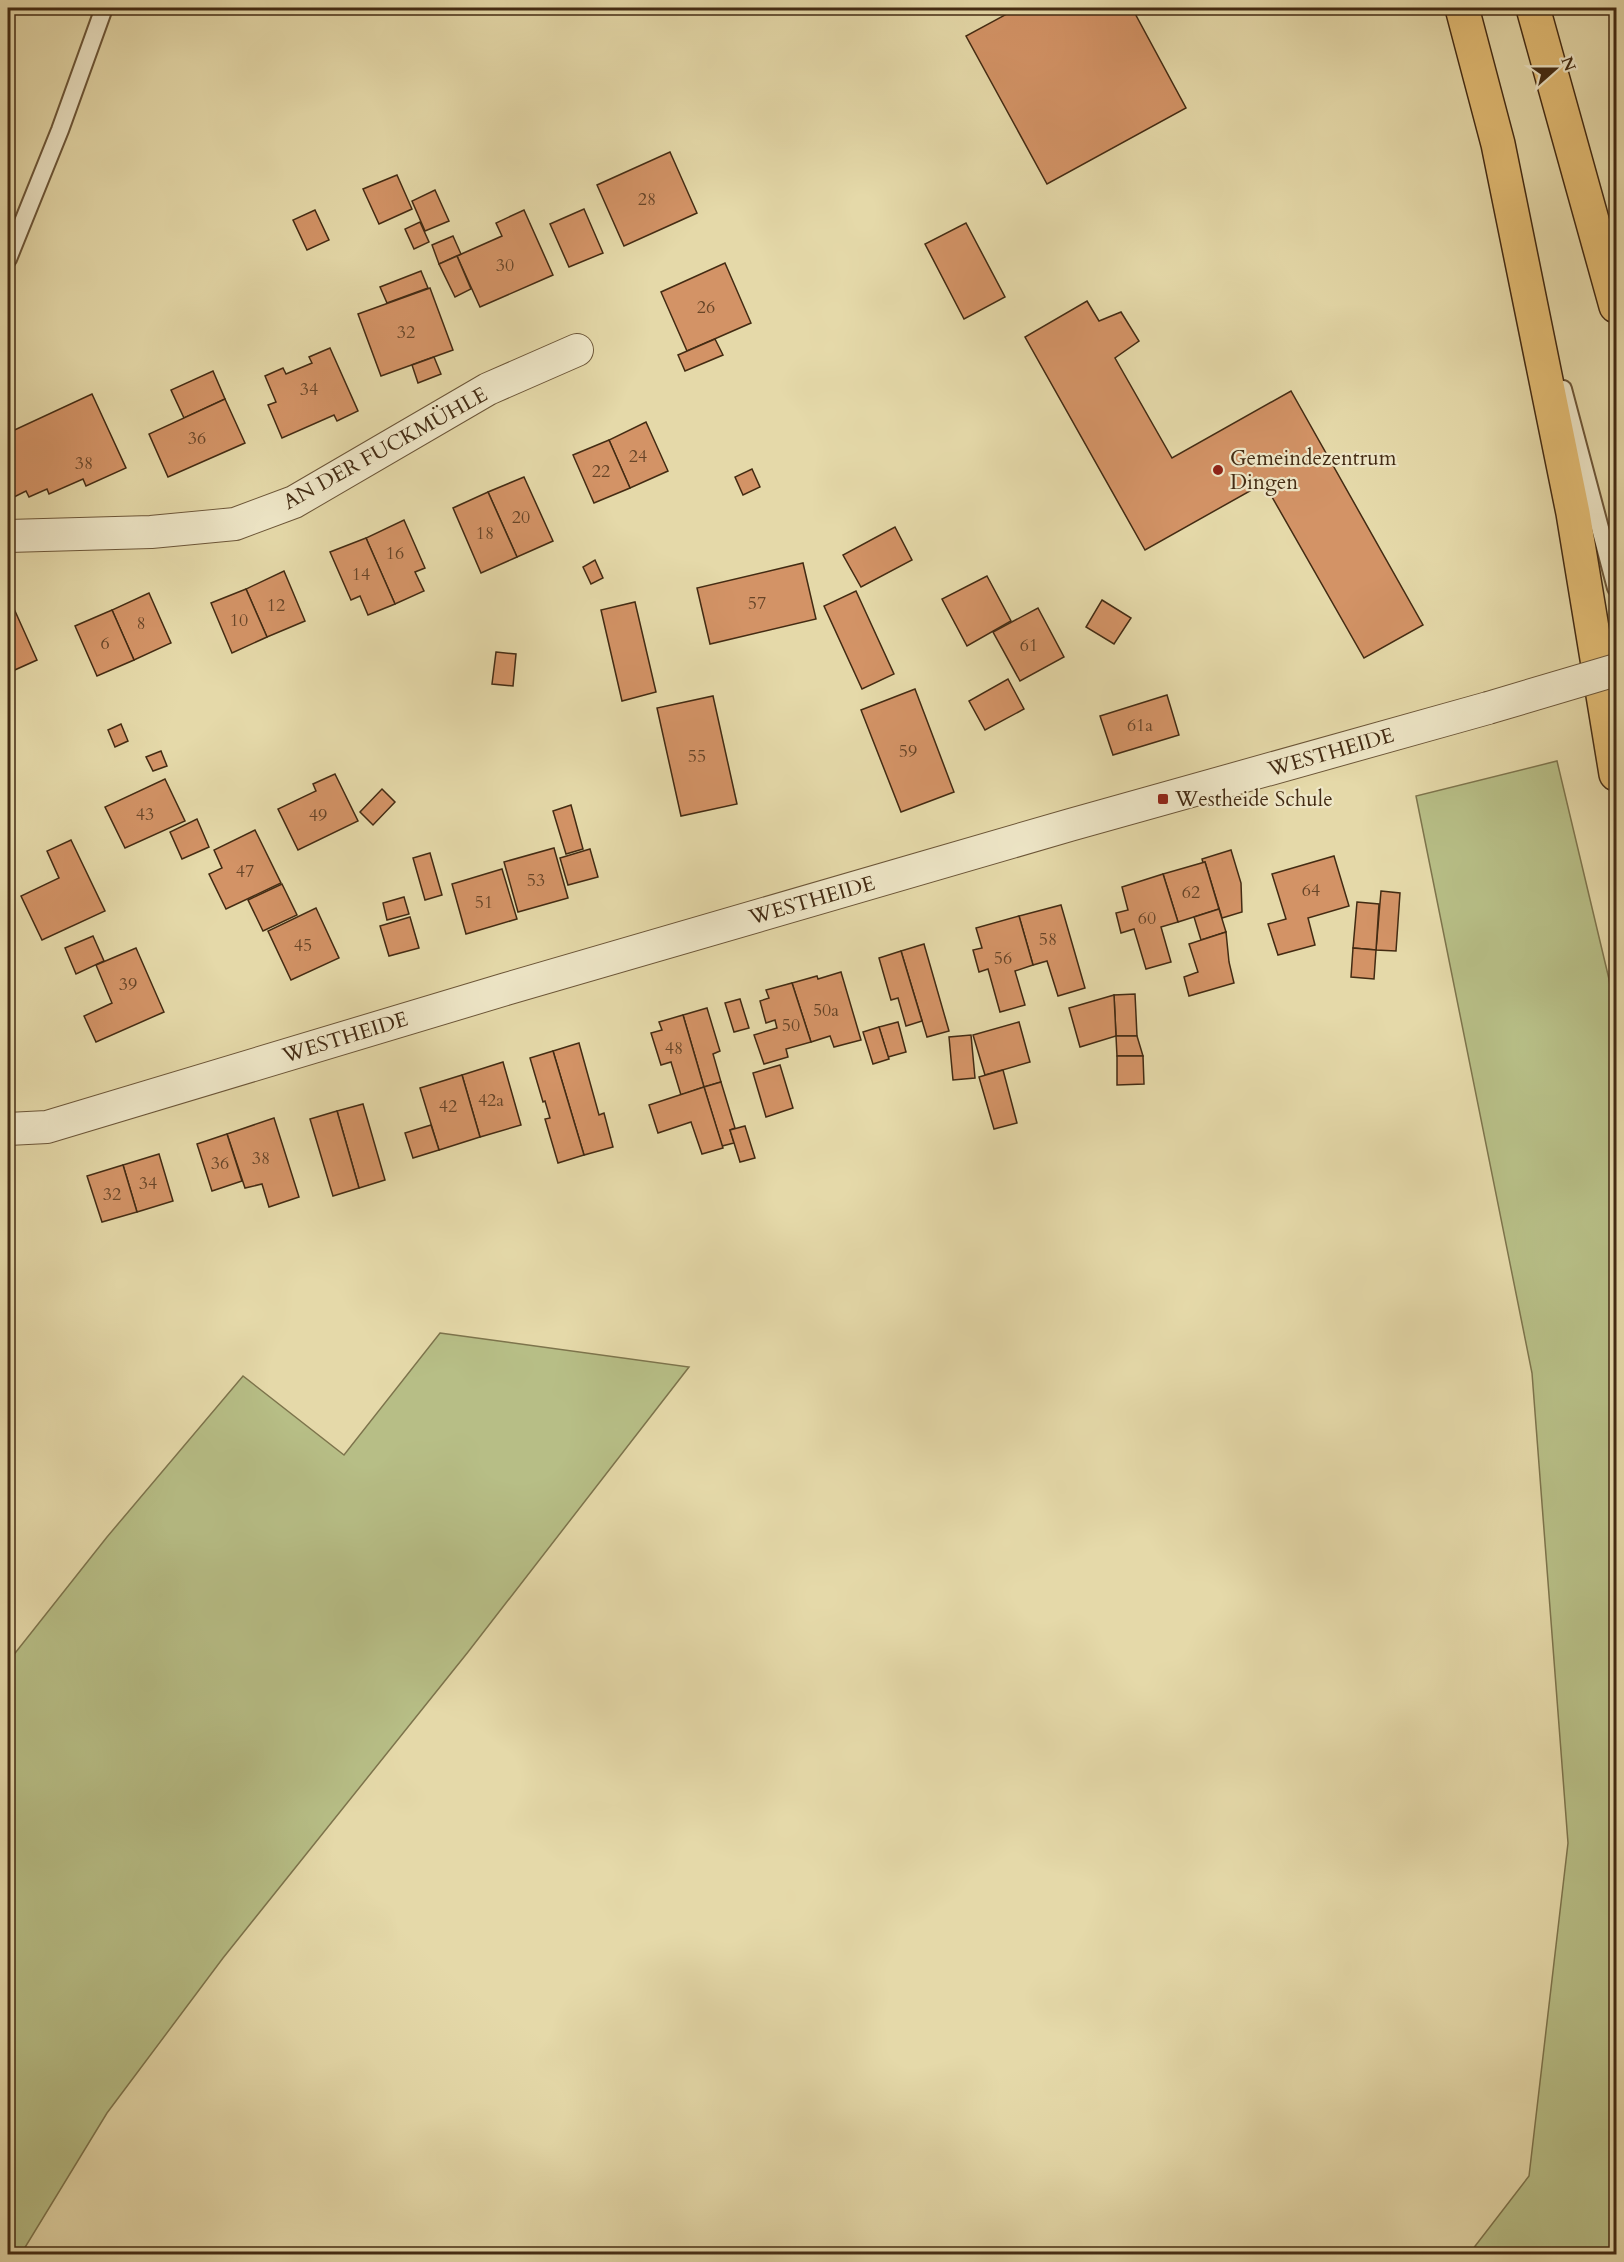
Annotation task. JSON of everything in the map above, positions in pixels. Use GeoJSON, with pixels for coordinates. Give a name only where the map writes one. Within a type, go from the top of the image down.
{"type":"FeatureCollection","features":[{"type":"Feature","properties":{"kind":"highway"},"geometry":{"type":"LineString","coordinates":[[1462,8],[1498,144],[1573,513],[1617,774]]}},
{"type":"Feature","properties":{"kind":"highway"},"geometry":{"type":"LineString","coordinates":[[1533,8],[1617,306]]}},
{"type":"Feature","properties":{"kind":"street","name":"AN DER FUCKMÜHLE"},"geometry":{"type":"LineString","coordinates":[[8,536],[151,532],[235,524],[294,502],[488,390],[577,350]]}},
{"type":"Feature","properties":{"kind":"street","name":"WESTHEIDE"},"geometry":{"type":"LineString","coordinates":[[8,1129],[47,1127],[540,979],[1080,822],[1617,670]]}},
{"type":"Feature","properties":{"kind":"lane"},"geometry":{"type":"LineString","coordinates":[[8,259],[60,130],[104,8]]}},
{"type":"Feature","properties":{"kind":"lane"},"geometry":{"type":"LineString","coordinates":[[1498,144],[1617,588]]}},
{"type":"Feature","properties":{"kind":"green space"},"geometry":{"type":"Polygon","coordinates":[[[1557,761],[1609,979],[1616,1025],[1616,2254],[1469,2254],[1529,2176],[1568,1843],[1532,1373],[1416,796],[1557,761]]]}},
{"type":"Feature","properties":{"kind":"green space"},"geometry":{"type":"Polygon","coordinates":[[[440,1333],[689,1367],[468,1652],[223,1958],[107,2113],[21,2254],[8,2254],[8,1662],[107,1537],[243,1376],[344,1455],[440,1333]]]}},
{"type":"Feature","properties":{"kind":"building"},"geometry":{"type":"Polygon","coordinates":[[[1018,8],[1132,8],[1186,108],[1047,184],[966,36],[1018,8]]]}},
{"type":"Feature","properties":{"kind":"building"},"geometry":{"type":"Polygon","coordinates":[[[670,152],[697,213],[624,246],[597,185],[670,152]]]}},
{"type":"Feature","properties":{"kind":"building"},"geometry":{"type":"Polygon","coordinates":[[[397,175],[412,209],[379,224],[363,189],[397,175]]]}},
{"type":"Feature","properties":{"kind":"building"},"geometry":{"type":"Polygon","coordinates":[[[435,190],[449,221],[425,231],[412,201],[435,190]]]}},
{"type":"Feature","properties":{"kind":"building"},"geometry":{"type":"Polygon","coordinates":[[[584,209],[603,253],[569,267],[550,224],[584,209]]]}},
{"type":"Feature","properties":{"kind":"building"},"geometry":{"type":"Polygon","coordinates":[[[315,210],[329,240],[307,250],[293,220],[315,210]]]}},
{"type":"Feature","properties":{"kind":"building"},"geometry":{"type":"Polygon","coordinates":[[[524,210],[553,275],[480,307],[457,256],[502,236],[496,223],[524,210]]]}},
{"type":"Feature","properties":{"kind":"building"},"geometry":{"type":"Polygon","coordinates":[[[420,222],[429,242],[414,249],[405,229],[420,222]]]}},
{"type":"Feature","properties":{"kind":"building"},"geometry":{"type":"Polygon","coordinates":[[[966,223],[1005,297],[964,319],[925,244],[966,223]]]}},
{"type":"Feature","properties":{"kind":"building"},"geometry":{"type":"Polygon","coordinates":[[[453,236],[461,254],[439,264],[432,245],[453,236]]]}},
{"type":"Feature","properties":{"kind":"building"},"geometry":{"type":"Polygon","coordinates":[[[457,256],[471,289],[455,297],[439,264],[457,256]]]}},
{"type":"Feature","properties":{"kind":"building"},"geometry":{"type":"Polygon","coordinates":[[[725,263],[751,323],[687,351],[661,292],[725,263]]]}},
{"type":"Feature","properties":{"kind":"building"},"geometry":{"type":"Polygon","coordinates":[[[421,271],[428,288],[387,303],[380,287],[421,271]]]}},
{"type":"Feature","properties":{"kind":"building"},"geometry":{"type":"Polygon","coordinates":[[[430,288],[453,350],[381,376],[358,314],[430,288]]]}},
{"type":"Feature","properties":{"kind":"building","name":"Gemeindezentrum Dingen"},"geometry":{"type":"Polygon","coordinates":[[[1087,301],[1099,321],[1121,312],[1139,341],[1115,358],[1172,458],[1291,391],[1423,625],[1364,658],[1264,483],[1145,550],[1025,337],[1087,301]]]}},
{"type":"Feature","properties":{"kind":"building"},"geometry":{"type":"Polygon","coordinates":[[[715,339],[723,355],[685,371],[678,355],[715,339]]]}},
{"type":"Feature","properties":{"kind":"building"},"geometry":{"type":"Polygon","coordinates":[[[330,348],[358,411],[337,421],[334,415],[282,438],[268,405],[276,402],[265,376],[283,368],[286,374],[312,363],[309,357],[330,348]]]}},
{"type":"Feature","properties":{"kind":"building"},"geometry":{"type":"Polygon","coordinates":[[[434,357],[441,374],[418,383],[412,365],[434,357]]]}},
{"type":"Feature","properties":{"kind":"building"},"geometry":{"type":"Polygon","coordinates":[[[213,371],[225,399],[184,418],[171,390],[213,371]]]}},
{"type":"Feature","properties":{"kind":"building"},"geometry":{"type":"Polygon","coordinates":[[[92,394],[126,468],[86,486],[83,479],[49,494],[47,489],[29,497],[26,491],[8,500],[8,433],[92,394]]]}},
{"type":"Feature","properties":{"kind":"building"},"geometry":{"type":"Polygon","coordinates":[[[225,399],[245,443],[168,477],[149,434],[225,399]]]}},
{"type":"Feature","properties":{"kind":"building"},"geometry":{"type":"Polygon","coordinates":[[[646,422],[668,471],[630,488],[609,440],[646,422]]]}},
{"type":"Feature","properties":{"kind":"building"},"geometry":{"type":"Polygon","coordinates":[[[609,440],[630,488],[594,503],[573,455],[609,440]]]}},
{"type":"Feature","properties":{"kind":"building"},"geometry":{"type":"Polygon","coordinates":[[[752,469],[760,487],[743,495],[735,477],[752,469]]]}},
{"type":"Feature","properties":{"kind":"building"},"geometry":{"type":"Polygon","coordinates":[[[524,477],[553,541],[517,557],[488,492],[524,477]]]}},
{"type":"Feature","properties":{"kind":"building"},"geometry":{"type":"Polygon","coordinates":[[[488,492],[517,557],[481,573],[453,508],[488,492]]]}},
{"type":"Feature","properties":{"kind":"building"},"geometry":{"type":"Polygon","coordinates":[[[404,520],[425,568],[415,572],[424,591],[395,604],[366,538],[404,520]]]}},
{"type":"Feature","properties":{"kind":"building"},"geometry":{"type":"Polygon","coordinates":[[[895,527],[912,560],[861,587],[843,555],[895,527]]]}},
{"type":"Feature","properties":{"kind":"building"},"geometry":{"type":"Polygon","coordinates":[[[366,538],[395,604],[368,615],[360,596],[351,600],[330,552],[366,538]]]}},
{"type":"Feature","properties":{"kind":"building"},"geometry":{"type":"Polygon","coordinates":[[[595,560],[603,578],[591,584],[583,567],[595,560]]]}},
{"type":"Feature","properties":{"kind":"building"},"geometry":{"type":"Polygon","coordinates":[[[803,563],[816,619],[710,644],[697,588],[803,563]]]}},
{"type":"Feature","properties":{"kind":"building"},"geometry":{"type":"Polygon","coordinates":[[[284,571],[305,621],[267,637],[246,589],[284,571]]]}},
{"type":"Feature","properties":{"kind":"building"},"geometry":{"type":"Polygon","coordinates":[[[987,576],[1011,621],[967,646],[942,599],[987,576]]]}},
{"type":"Feature","properties":{"kind":"building"},"geometry":{"type":"Polygon","coordinates":[[[246,589],[267,637],[232,653],[211,603],[246,589]]]}},
{"type":"Feature","properties":{"kind":"building"},"geometry":{"type":"Polygon","coordinates":[[[856,591],[894,674],[862,689],[824,606],[856,591]]]}},
{"type":"Feature","properties":{"kind":"building"},"geometry":{"type":"Polygon","coordinates":[[[149,593],[171,643],[134,660],[112,610],[149,593]]]}},
{"type":"Feature","properties":{"kind":"building"},"geometry":{"type":"Polygon","coordinates":[[[1102,600],[1131,618],[1114,644],[1086,627],[1102,600]]]}},
{"type":"Feature","properties":{"kind":"building"},"geometry":{"type":"Polygon","coordinates":[[[635,602],[656,692],[622,701],[601,610],[635,602]]]}},
{"type":"Feature","properties":{"kind":"building"},"geometry":{"type":"Polygon","coordinates":[[[1038,608],[1064,657],[1020,681],[993,632],[1038,608]]]}},
{"type":"Feature","properties":{"kind":"building"},"geometry":{"type":"Polygon","coordinates":[[[112,610],[134,660],[97,676],[75,626],[112,610]]]}},
{"type":"Feature","properties":{"kind":"building"},"geometry":{"type":"Polygon","coordinates":[[[15,611],[37,660],[8,673],[8,617],[15,611]]]}},
{"type":"Feature","properties":{"kind":"building"},"geometry":{"type":"Polygon","coordinates":[[[496,652],[516,654],[513,686],[492,684],[496,652]]]}},
{"type":"Feature","properties":{"kind":"building"},"geometry":{"type":"Polygon","coordinates":[[[1008,679],[1024,709],[985,730],[969,701],[1008,679]]]}},
{"type":"Feature","properties":{"kind":"building"},"geometry":{"type":"Polygon","coordinates":[[[915,689],[954,792],[901,812],[861,710],[915,689]]]}},
{"type":"Feature","properties":{"kind":"building"},"geometry":{"type":"Polygon","coordinates":[[[1167,695],[1179,735],[1113,755],[1100,716],[1167,695]]]}},
{"type":"Feature","properties":{"kind":"building"},"geometry":{"type":"Polygon","coordinates":[[[713,696],[737,804],[681,816],[657,708],[713,696]]]}},
{"type":"Feature","properties":{"kind":"building"},"geometry":{"type":"Polygon","coordinates":[[[121,724],[128,741],[115,747],[108,730],[121,724]]]}},
{"type":"Feature","properties":{"kind":"building"},"geometry":{"type":"Polygon","coordinates":[[[161,751],[167,766],[153,771],[146,757],[161,751]]]}},
{"type":"Feature","properties":{"kind":"building"},"geometry":{"type":"Polygon","coordinates":[[[335,774],[358,821],[298,850],[278,809],[316,791],[313,784],[335,774]]]}},
{"type":"Feature","properties":{"kind":"building"},"geometry":{"type":"Polygon","coordinates":[[[165,779],[185,821],[125,848],[105,807],[165,779]]]}},
{"type":"Feature","properties":{"kind":"building"},"geometry":{"type":"Polygon","coordinates":[[[382,789],[395,802],[373,825],[360,812],[382,789]]]}},
{"type":"Feature","properties":{"kind":"building"},"geometry":{"type":"Polygon","coordinates":[[[571,805],[583,849],[566,854],[553,811],[571,805]]]}},
{"type":"Feature","properties":{"kind":"building"},"geometry":{"type":"Polygon","coordinates":[[[197,819],[209,847],[182,859],[170,832],[197,819]]]}},
{"type":"Feature","properties":{"kind":"building"},"geometry":{"type":"Polygon","coordinates":[[[255,830],[281,883],[226,909],[209,874],[222,868],[214,850],[255,830]]]}},
{"type":"Feature","properties":{"kind":"building"},"geometry":{"type":"Polygon","coordinates":[[[71,840],[105,911],[42,940],[21,896],[59,878],[47,851],[71,840]]]}},
{"type":"Feature","properties":{"kind":"building"},"geometry":{"type":"Polygon","coordinates":[[[554,848],[568,898],[518,912],[504,862],[554,848]]]}},
{"type":"Feature","properties":{"kind":"building"},"geometry":{"type":"Polygon","coordinates":[[[590,849],[598,877],[568,885],[560,858],[590,849]]]}},
{"type":"Feature","properties":{"kind":"building"},"geometry":{"type":"Polygon","coordinates":[[[1231,850],[1241,883],[1242,912],[1222,918],[1205,862],[1203,863],[1202,859],[1231,850]]]}},
{"type":"Feature","properties":{"kind":"building"},"geometry":{"type":"Polygon","coordinates":[[[430,853],[442,895],[425,900],[413,858],[430,853]]]}},
{"type":"Feature","properties":{"kind":"building"},"geometry":{"type":"Polygon","coordinates":[[[1334,856],[1349,906],[1308,918],[1315,945],[1278,955],[1268,924],[1286,919],[1272,874],[1334,856]]]}},
{"type":"Feature","properties":{"kind":"building"},"geometry":{"type":"Polygon","coordinates":[[[1205,862],[1219,909],[1178,922],[1163,874],[1205,862]]]}},
{"type":"Feature","properties":{"kind":"building"},"geometry":{"type":"Polygon","coordinates":[[[502,869],[517,919],[466,934],[452,884],[502,869]]]}},
{"type":"Feature","properties":{"kind":"building"},"geometry":{"type":"Polygon","coordinates":[[[1163,874],[1178,922],[1161,927],[1171,962],[1146,969],[1134,929],[1121,933],[1116,913],[1128,910],[1122,887],[1163,874]]]}},
{"type":"Feature","properties":{"kind":"building"},"geometry":{"type":"Polygon","coordinates":[[[282,884],[297,915],[263,931],[248,900],[282,884]]]}},
{"type":"Feature","properties":{"kind":"building"},"geometry":{"type":"Polygon","coordinates":[[[1381,891],[1400,893],[1396,951],[1376,950],[1381,891]]]}},
{"type":"Feature","properties":{"kind":"building"},"geometry":{"type":"Polygon","coordinates":[[[404,897],[409,914],[387,920],[383,903],[404,897]]]}},
{"type":"Feature","properties":{"kind":"building"},"geometry":{"type":"Polygon","coordinates":[[[1357,902],[1379,904],[1376,950],[1353,948],[1357,902]]]}},
{"type":"Feature","properties":{"kind":"building"},"geometry":{"type":"Polygon","coordinates":[[[1061,905],[1085,988],[1058,996],[1047,961],[1033,965],[1019,916],[1061,905]]]}},
{"type":"Feature","properties":{"kind":"building"},"geometry":{"type":"Polygon","coordinates":[[[316,908],[339,958],[291,980],[268,931],[316,908]]]}},
{"type":"Feature","properties":{"kind":"building"},"geometry":{"type":"Polygon","coordinates":[[[1219,909],[1226,932],[1201,940],[1194,917],[1219,909]]]}},
{"type":"Feature","properties":{"kind":"building"},"geometry":{"type":"Polygon","coordinates":[[[1019,916],[1033,965],[1015,971],[1025,1005],[1000,1012],[988,969],[979,972],[973,950],[982,948],[976,928],[1019,916]]]}},
{"type":"Feature","properties":{"kind":"building"},"geometry":{"type":"Polygon","coordinates":[[[410,917],[419,948],[389,956],[380,926],[410,917]]]}},
{"type":"Feature","properties":{"kind":"building"},"geometry":{"type":"Polygon","coordinates":[[[1226,932],[1234,983],[1189,996],[1184,977],[1198,972],[1189,944],[1226,932]]]}},
{"type":"Feature","properties":{"kind":"building"},"geometry":{"type":"Polygon","coordinates":[[[93,936],[104,961],[76,974],[65,948],[93,936]]]}},
{"type":"Feature","properties":{"kind":"building"},"geometry":{"type":"Polygon","coordinates":[[[924,944],[949,1031],[927,1037],[901,951],[924,944]]]}},
{"type":"Feature","properties":{"kind":"building"},"geometry":{"type":"Polygon","coordinates":[[[136,948],[164,1012],[96,1042],[84,1016],[112,1003],[96,965],[136,948]]]}},
{"type":"Feature","properties":{"kind":"building"},"geometry":{"type":"Polygon","coordinates":[[[1353,948],[1376,950],[1374,979],[1351,977],[1353,948]]]}},
{"type":"Feature","properties":{"kind":"building"},"geometry":{"type":"Polygon","coordinates":[[[901,951],[922,1021],[906,1026],[898,998],[891,1000],[879,958],[901,951]]]}},
{"type":"Feature","properties":{"kind":"building"},"geometry":{"type":"Polygon","coordinates":[[[841,972],[861,1040],[834,1047],[830,1036],[811,1042],[792,983],[841,972]]]}},
{"type":"Feature","properties":{"kind":"building"},"geometry":{"type":"Polygon","coordinates":[[[792,983],[811,1042],[786,1049],[788,1057],[764,1064],[754,1035],[777,1028],[775,1020],[766,1023],[760,1001],[769,998],[766,990],[792,983]]]}},
{"type":"Feature","properties":{"kind":"building"},"geometry":{"type":"Polygon","coordinates":[[[1135,994],[1137,1036],[1116,1036],[1114,995],[1135,994]]]}},
{"type":"Feature","properties":{"kind":"building"},"geometry":{"type":"Polygon","coordinates":[[[1114,995],[1116,1036],[1080,1047],[1069,1008],[1114,995]]]}},
{"type":"Feature","properties":{"kind":"building"},"geometry":{"type":"Polygon","coordinates":[[[740,999],[749,1028],[734,1032],[725,1003],[740,999]]]}},
{"type":"Feature","properties":{"kind":"building"},"geometry":{"type":"Polygon","coordinates":[[[707,1008],[720,1051],[713,1054],[721,1082],[704,1087],[683,1015],[707,1008]]]}},
{"type":"Feature","properties":{"kind":"building"},"geometry":{"type":"Polygon","coordinates":[[[683,1015],[704,1087],[681,1095],[671,1062],[661,1065],[651,1033],[662,1030],[659,1022],[683,1015]]]}},
{"type":"Feature","properties":{"kind":"building"},"geometry":{"type":"Polygon","coordinates":[[[898,1022],[906,1052],[888,1057],[879,1027],[898,1022]]]}},
{"type":"Feature","properties":{"kind":"building"},"geometry":{"type":"Polygon","coordinates":[[[1019,1022],[1030,1062],[985,1075],[973,1035],[1019,1022]]]}},
{"type":"Feature","properties":{"kind":"building"},"geometry":{"type":"Polygon","coordinates":[[[879,1027],[889,1059],[873,1064],[863,1032],[879,1027]]]}},
{"type":"Feature","properties":{"kind":"building"},"geometry":{"type":"Polygon","coordinates":[[[971,1035],[975,1078],[953,1080],[949,1037],[971,1035]]]}},
{"type":"Feature","properties":{"kind":"building"},"geometry":{"type":"Polygon","coordinates":[[[1116,1036],[1137,1036],[1143,1056],[1117,1056],[1116,1036]]]}},
{"type":"Feature","properties":{"kind":"building"},"geometry":{"type":"Polygon","coordinates":[[[579,1043],[599,1115],[604,1113],[613,1147],[584,1155],[553,1051],[579,1043]]]}},
{"type":"Feature","properties":{"kind":"building"},"geometry":{"type":"Polygon","coordinates":[[[553,1051],[584,1155],[558,1163],[545,1119],[550,1118],[530,1058],[553,1051]]]}},
{"type":"Feature","properties":{"kind":"building"},"geometry":{"type":"Polygon","coordinates":[[[1117,1056],[1143,1056],[1144,1084],[1117,1085],[1117,1056]]]}},
{"type":"Feature","properties":{"kind":"building"},"geometry":{"type":"Polygon","coordinates":[[[503,1062],[521,1125],[480,1137],[462,1075],[503,1062]]]}},
{"type":"Feature","properties":{"kind":"building"},"geometry":{"type":"Polygon","coordinates":[[[780,1065],[793,1108],[766,1117],[753,1073],[780,1065]]]}},
{"type":"Feature","properties":{"kind":"building"},"geometry":{"type":"Polygon","coordinates":[[[1003,1070],[1017,1123],[994,1129],[979,1077],[1003,1070]]]}},
{"type":"Feature","properties":{"kind":"building"},"geometry":{"type":"Polygon","coordinates":[[[462,1075],[480,1137],[439,1150],[420,1088],[462,1075]]]}},
{"type":"Feature","properties":{"kind":"building"},"geometry":{"type":"Polygon","coordinates":[[[721,1082],[735,1128],[730,1130],[734,1143],[722,1146],[704,1087],[721,1082]]]}},
{"type":"Feature","properties":{"kind":"building"},"geometry":{"type":"Polygon","coordinates":[[[704,1087],[723,1148],[702,1154],[691,1122],[658,1133],[649,1105],[704,1087]]]}},
{"type":"Feature","properties":{"kind":"building"},"geometry":{"type":"Polygon","coordinates":[[[363,1104],[385,1180],[359,1188],[337,1111],[363,1104]]]}},
{"type":"Feature","properties":{"kind":"building"},"geometry":{"type":"Polygon","coordinates":[[[337,1111],[359,1188],[333,1196],[310,1119],[337,1111]]]}},
{"type":"Feature","properties":{"kind":"building"},"geometry":{"type":"Polygon","coordinates":[[[274,1118],[299,1197],[269,1207],[262,1184],[245,1188],[227,1134],[274,1118]]]}},
{"type":"Feature","properties":{"kind":"building"},"geometry":{"type":"Polygon","coordinates":[[[431,1125],[439,1150],[413,1158],[405,1133],[431,1125]]]}},
{"type":"Feature","properties":{"kind":"building"},"geometry":{"type":"Polygon","coordinates":[[[745,1126],[755,1158],[740,1162],[730,1130],[745,1126]]]}},
{"type":"Feature","properties":{"kind":"building"},"geometry":{"type":"Polygon","coordinates":[[[227,1134],[242,1181],[212,1191],[197,1144],[227,1134]]]}},
{"type":"Feature","properties":{"kind":"building"},"geometry":{"type":"Polygon","coordinates":[[[159,1154],[173,1201],[137,1212],[123,1165],[159,1154]]]}},
{"type":"Feature","properties":{"kind":"building"},"geometry":{"type":"Polygon","coordinates":[[[123,1165],[137,1212],[102,1222],[87,1176],[123,1165]]]}},
{"type":"Feature","properties":{"kind":"building"},"geometry":{"type":"Polygon","coordinates":[[[8,1205],[11,1205],[14,1247],[8,1247],[8,1205]]]}},
{"type":"Feature","properties":{"kind":"place","name":"Gemeindezentrum Dingen"},"geometry":{"type":"Point","coordinates":[1218,470]}},
{"type":"Feature","properties":{"kind":"place","name":"Westheide Schule"},"geometry":{"type":"Point","coordinates":[1163,799]}}]}
